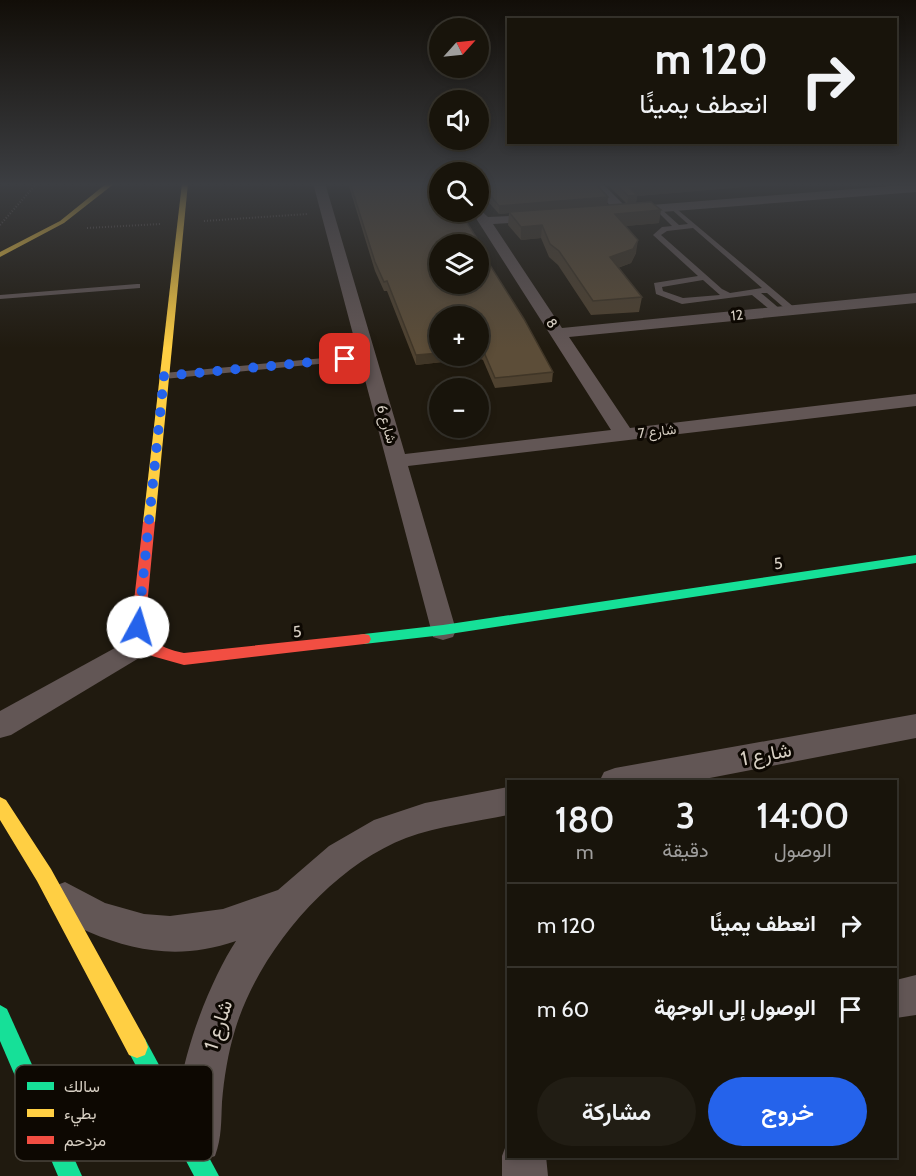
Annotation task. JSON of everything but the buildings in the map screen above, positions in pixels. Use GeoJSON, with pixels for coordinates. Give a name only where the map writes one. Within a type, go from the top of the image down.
{"type":"FeatureCollection","features":[{"type":"Feature","properties":{"kind":"street"},"geometry":{"type":"LineString","coordinates":[[0,255],[32,238]]}},
{"type":"Feature","properties":{"kind":"street"},"geometry":{"type":"LineString","coordinates":[[0,726],[144,642],[138,627],[179,238]]}},
{"type":"Feature","properties":{"kind":"street","name":"شارع 6"},"geometry":{"type":"LineString","coordinates":[[334,238],[443,630]]}},
{"type":"Feature","properties":{"kind":"street","name":"8"},"geometry":{"type":"LineString","coordinates":[[496,238],[624,434]]}},
{"type":"Feature","properties":{"kind":"street","name":"12"},"geometry":{"type":"LineString","coordinates":[[558,333],[916,298]]}},
{"type":"Feature","properties":{"kind":"street","name":"شارع 7"},"geometry":{"type":"LineString","coordinates":[[397,461],[916,400]]}},
{"type":"Feature","properties":{"kind":"street","name":"5"},"geometry":{"type":"LineString","coordinates":[[144,642],[159,654],[189,659],[443,630],[916,559]]}},
{"type":"Feature","properties":{"kind":"street","name":"شارع 1"},"geometry":{"type":"LineString","coordinates":[[626,780],[916,726]]}},
{"type":"Feature","properties":{"kind":"street","name":"شارع 1"},"geometry":{"type":"LineString","coordinates":[[206,1065],[213,1033],[226,996],[243,962],[285,905],[339,857],[397,826],[507,801]]}},
{"type":"Feature","properties":{"kind":"street"},"geometry":{"type":"LineString","coordinates":[[0,805],[44,875],[147,1065]]}},
{"type":"Feature","properties":{"kind":"street","name":"شارع 1"},"geometry":{"type":"LineString","coordinates":[[44,875],[64,899],[92,918],[126,930],[165,935],[216,930],[246,922],[285,905]]}},
{"type":"Feature","properties":{"kind":"street"},"geometry":{"type":"LineString","coordinates":[[897,999],[916,995]]}},
{"type":"Feature","properties":{"kind":"street"},"geometry":{"type":"LineString","coordinates":[[0,1016],[21,1065]]}},
{"type":"Feature","properties":{"kind":"street"},"geometry":{"type":"LineString","coordinates":[[524,1158],[525,1176]]}},
{"type":"Feature","properties":{"kind":"street"},"geometry":{"type":"LineString","coordinates":[[63,1161],[70,1176]]}},
{"type":"Feature","properties":{"kind":"lane"},"geometry":{"type":"LineString","coordinates":[[660,238],[703,278],[729,296]]}},
{"type":"Feature","properties":{"kind":"lane"},"geometry":{"type":"LineString","coordinates":[[708,238],[768,287],[767,290],[785,311]]}},
{"type":"Feature","properties":{"kind":"lane"},"geometry":{"type":"LineString","coordinates":[[703,278],[657,285],[659,292],[674,300],[729,296],[767,290]]}},
{"type":"Feature","properties":{"kind":"lane"},"geometry":{"type":"LineString","coordinates":[[0,297],[137,286]]}},
{"type":"Feature","properties":{"kind":"lane"},"geometry":{"type":"LineString","coordinates":[[754,292],[785,311]]}},
{"type":"Feature","properties":{"kind":"lane"},"geometry":{"type":"LineString","coordinates":[[164,376],[368,357]]}},
{"type":"Feature","properties":{"kind":"traffic: fast"},"geometry":{"type":"LineString","coordinates":[[364,639],[443,630],[916,559]]}},
{"type":"Feature","properties":{"kind":"traffic: fast"},"geometry":{"type":"LineString","coordinates":[[0,1016],[21,1065]]}},
{"type":"Feature","properties":{"kind":"traffic: fast"},"geometry":{"type":"LineString","coordinates":[[137,1047],[147,1065]]}},
{"type":"Feature","properties":{"kind":"traffic: fast"},"geometry":{"type":"LineString","coordinates":[[63,1161],[70,1176]]}},
{"type":"Feature","properties":{"kind":"traffic: fast"},"geometry":{"type":"LineString","coordinates":[[199,1161],[207,1176]]}},
{"type":"Feature","properties":{"kind":"traffic: slow"},"geometry":{"type":"LineString","coordinates":[[0,255],[32,238]]}},
{"type":"Feature","properties":{"kind":"traffic: slow"},"geometry":{"type":"LineString","coordinates":[[149,522],[179,238]]}},
{"type":"Feature","properties":{"kind":"traffic: slow"},"geometry":{"type":"LineString","coordinates":[[0,805],[44,875],[137,1047]]}},
{"type":"Feature","properties":{"kind":"traffic: jam"},"geometry":{"type":"LineString","coordinates":[[149,522],[138,627],[143,638],[157,652],[184,659],[364,639]]}},
{"type":"Feature","properties":{"kind":"route"},"geometry":{"type":"LineString","coordinates":[[138,627],[164,376],[345,359]]}}]}
